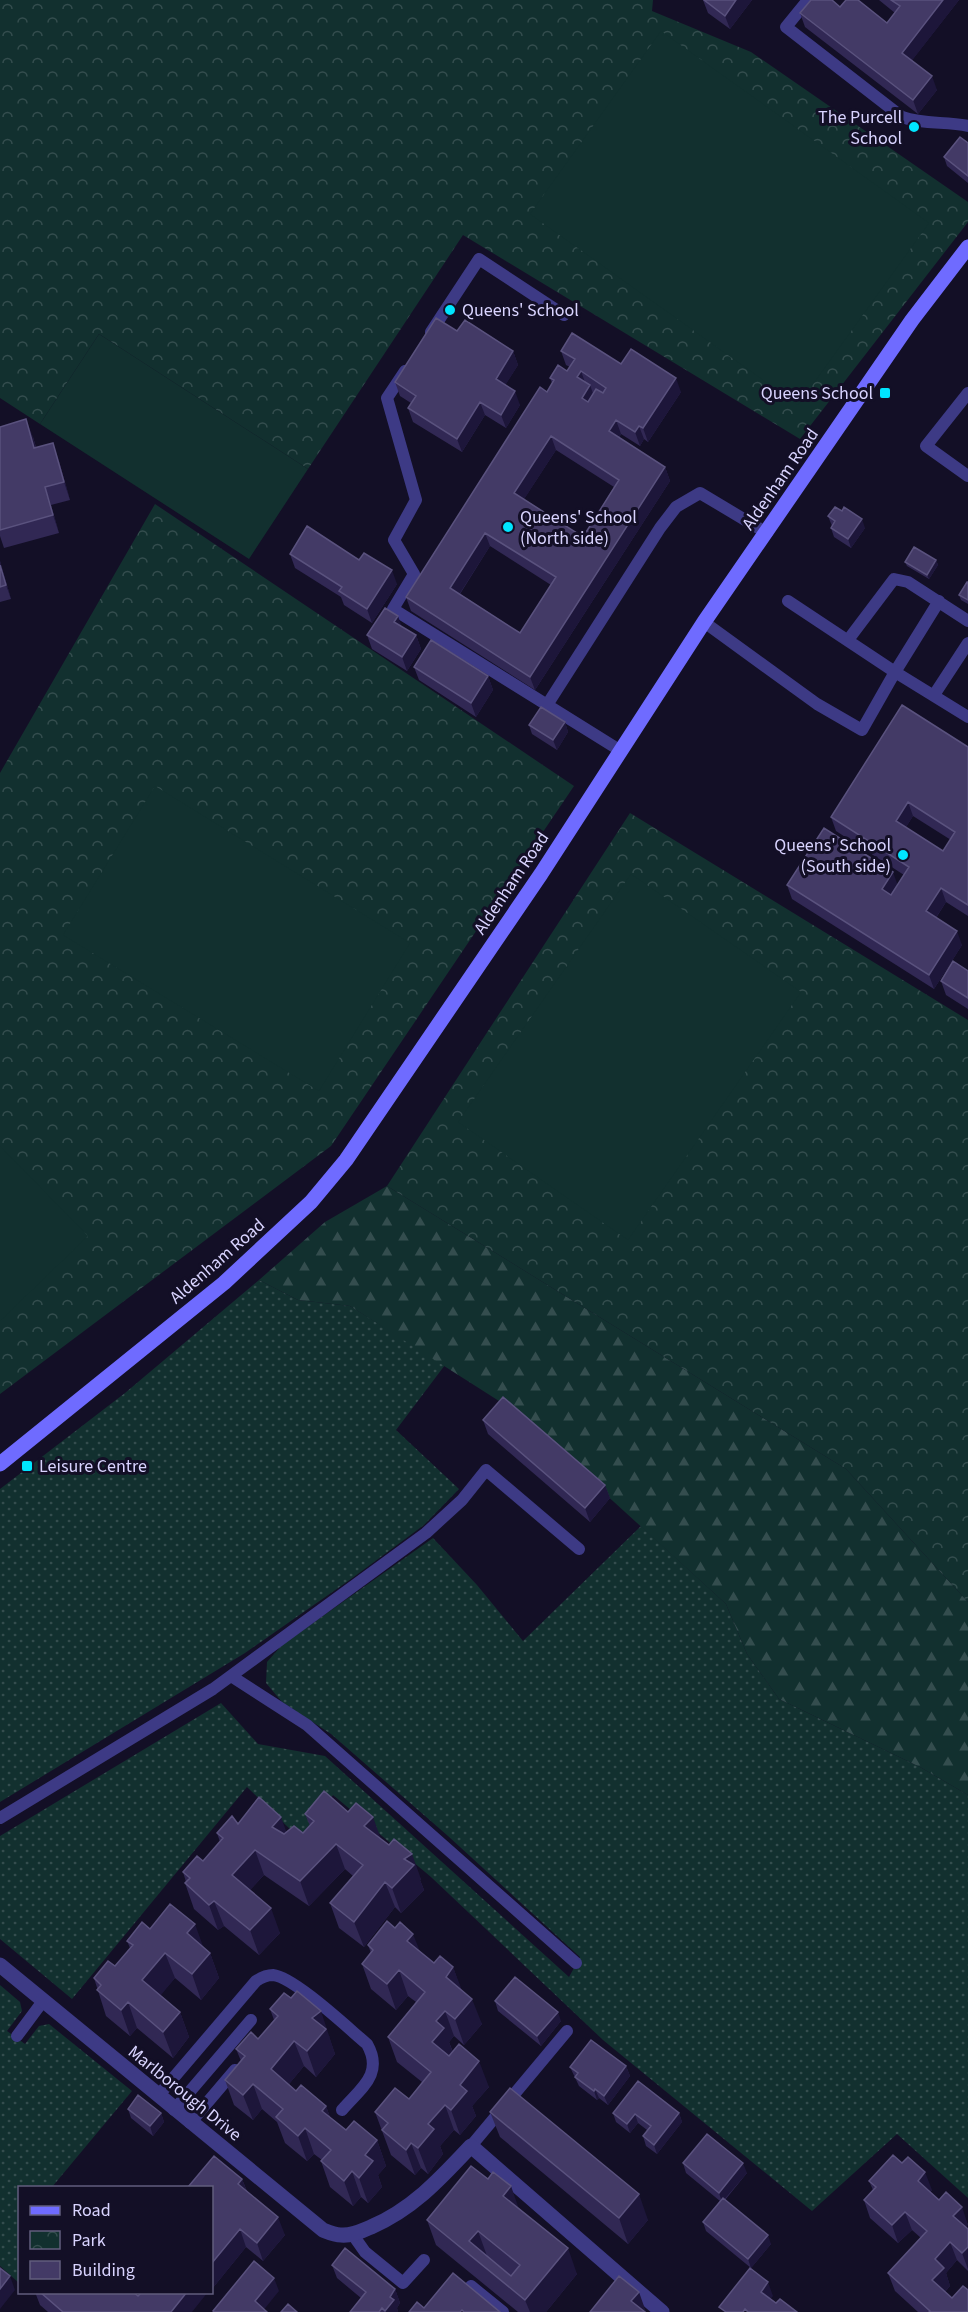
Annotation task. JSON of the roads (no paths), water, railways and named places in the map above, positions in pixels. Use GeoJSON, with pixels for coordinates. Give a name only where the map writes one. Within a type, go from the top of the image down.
{"type":"FeatureCollection","features":[{"type":"Feature","properties":{"kind":"main road","name":"Aldenham Road"},"geometry":{"type":"LineString","coordinates":[[0,1464],[224,1283],[323,1189],[386,1103],[541,874],[704,622],[912,320],[968,247]]}},
{"type":"Feature","properties":{"kind":"street","name":"Marlborough Drive"},"geometry":{"type":"LineString","coordinates":[[0,1965],[323,2230],[340,2235],[353,2235]]}},
{"type":"Feature","properties":{"kind":"street"},"geometry":{"type":"LineString","coordinates":[[353,2235],[407,2207],[433,2187],[471,2146],[662,2312]]}},
{"type":"Feature","properties":{"kind":"lane"},"geometry":{"type":"LineString","coordinates":[[808,0],[786,27],[902,117],[918,123],[936,122],[968,126]]}},
{"type":"Feature","properties":{"kind":"lane"},"geometry":{"type":"LineString","coordinates":[[426,338],[479,259],[564,315]]}},
{"type":"Feature","properties":{"kind":"lane"},"geometry":{"type":"LineString","coordinates":[[413,358],[387,398],[416,500],[394,540],[414,574],[393,609],[621,751]]}},
{"type":"Feature","properties":{"kind":"lane"},"geometry":{"type":"LineString","coordinates":[[968,393],[926,446],[968,476]]}},
{"type":"Feature","properties":{"kind":"lane"},"geometry":{"type":"LineString","coordinates":[[547,705],[660,528],[676,507],[700,493],[767,533]]}},
{"type":"Feature","properties":{"kind":"lane"},"geometry":{"type":"LineString","coordinates":[[848,640],[894,579],[908,582],[968,621]]}},
{"type":"Feature","properties":{"kind":"lane"},"geometry":{"type":"LineString","coordinates":[[788,601],[968,717]]}},
{"type":"Feature","properties":{"kind":"lane"},"geometry":{"type":"LineString","coordinates":[[704,622],[817,704],[862,730],[939,601]]}},
{"type":"Feature","properties":{"kind":"lane"},"geometry":{"type":"LineString","coordinates":[[934,695],[968,643]]}},
{"type":"Feature","properties":{"kind":"lane"},"geometry":{"type":"LineString","coordinates":[[0,1818],[231,1676],[426,1533],[462,1500],[486,1470],[579,1550]]}},
{"type":"Feature","properties":{"kind":"lane"},"geometry":{"type":"LineString","coordinates":[[231,1676],[307,1725],[576,1963]]}},
{"type":"Feature","properties":{"kind":"lane"},"geometry":{"type":"LineString","coordinates":[[158,2096],[256,1981],[264,1976],[275,1975],[290,1981],[299,1995],[367,2044],[373,2055],[374,2066],[370,2078],[342,2110]]}},
{"type":"Feature","properties":{"kind":"lane"},"geometry":{"type":"LineString","coordinates":[[17,2036],[43,2001]]}},
{"type":"Feature","properties":{"kind":"lane"},"geometry":{"type":"LineString","coordinates":[[174,2109],[251,2020]]}},
{"type":"Feature","properties":{"kind":"lane"},"geometry":{"type":"LineString","coordinates":[[471,2146],[567,2031]]}},
{"type":"Feature","properties":{"kind":"lane"},"geometry":{"type":"LineString","coordinates":[[190,2123],[243,2061]]}},
{"type":"Feature","properties":{"kind":"lane"},"geometry":{"type":"LineString","coordinates":[[353,2235],[365,2252],[403,2283],[424,2260]]}},
{"type":"Feature","properties":{"kind":"lane"},"geometry":{"type":"LineString","coordinates":[[471,2286],[503,2312]]}},
{"type":"Feature","properties":{"kind":"place","name":"The Purcell School"},"geometry":{"type":"Point","coordinates":[914,127]}},
{"type":"Feature","properties":{"kind":"place","name":"Queens' School"},"geometry":{"type":"Point","coordinates":[450,310]}},
{"type":"Feature","properties":{"kind":"place","name":"Queens School"},"geometry":{"type":"Point","coordinates":[885,393]}},
{"type":"Feature","properties":{"kind":"place","name":"Queens' School (North side)"},"geometry":{"type":"Point","coordinates":[508,527]}},
{"type":"Feature","properties":{"kind":"place","name":"Queens' School (South side)"},"geometry":{"type":"Point","coordinates":[903,855]}},
{"type":"Feature","properties":{"kind":"place","name":"Leisure Centre"},"geometry":{"type":"Point","coordinates":[27,1466]}}]}
